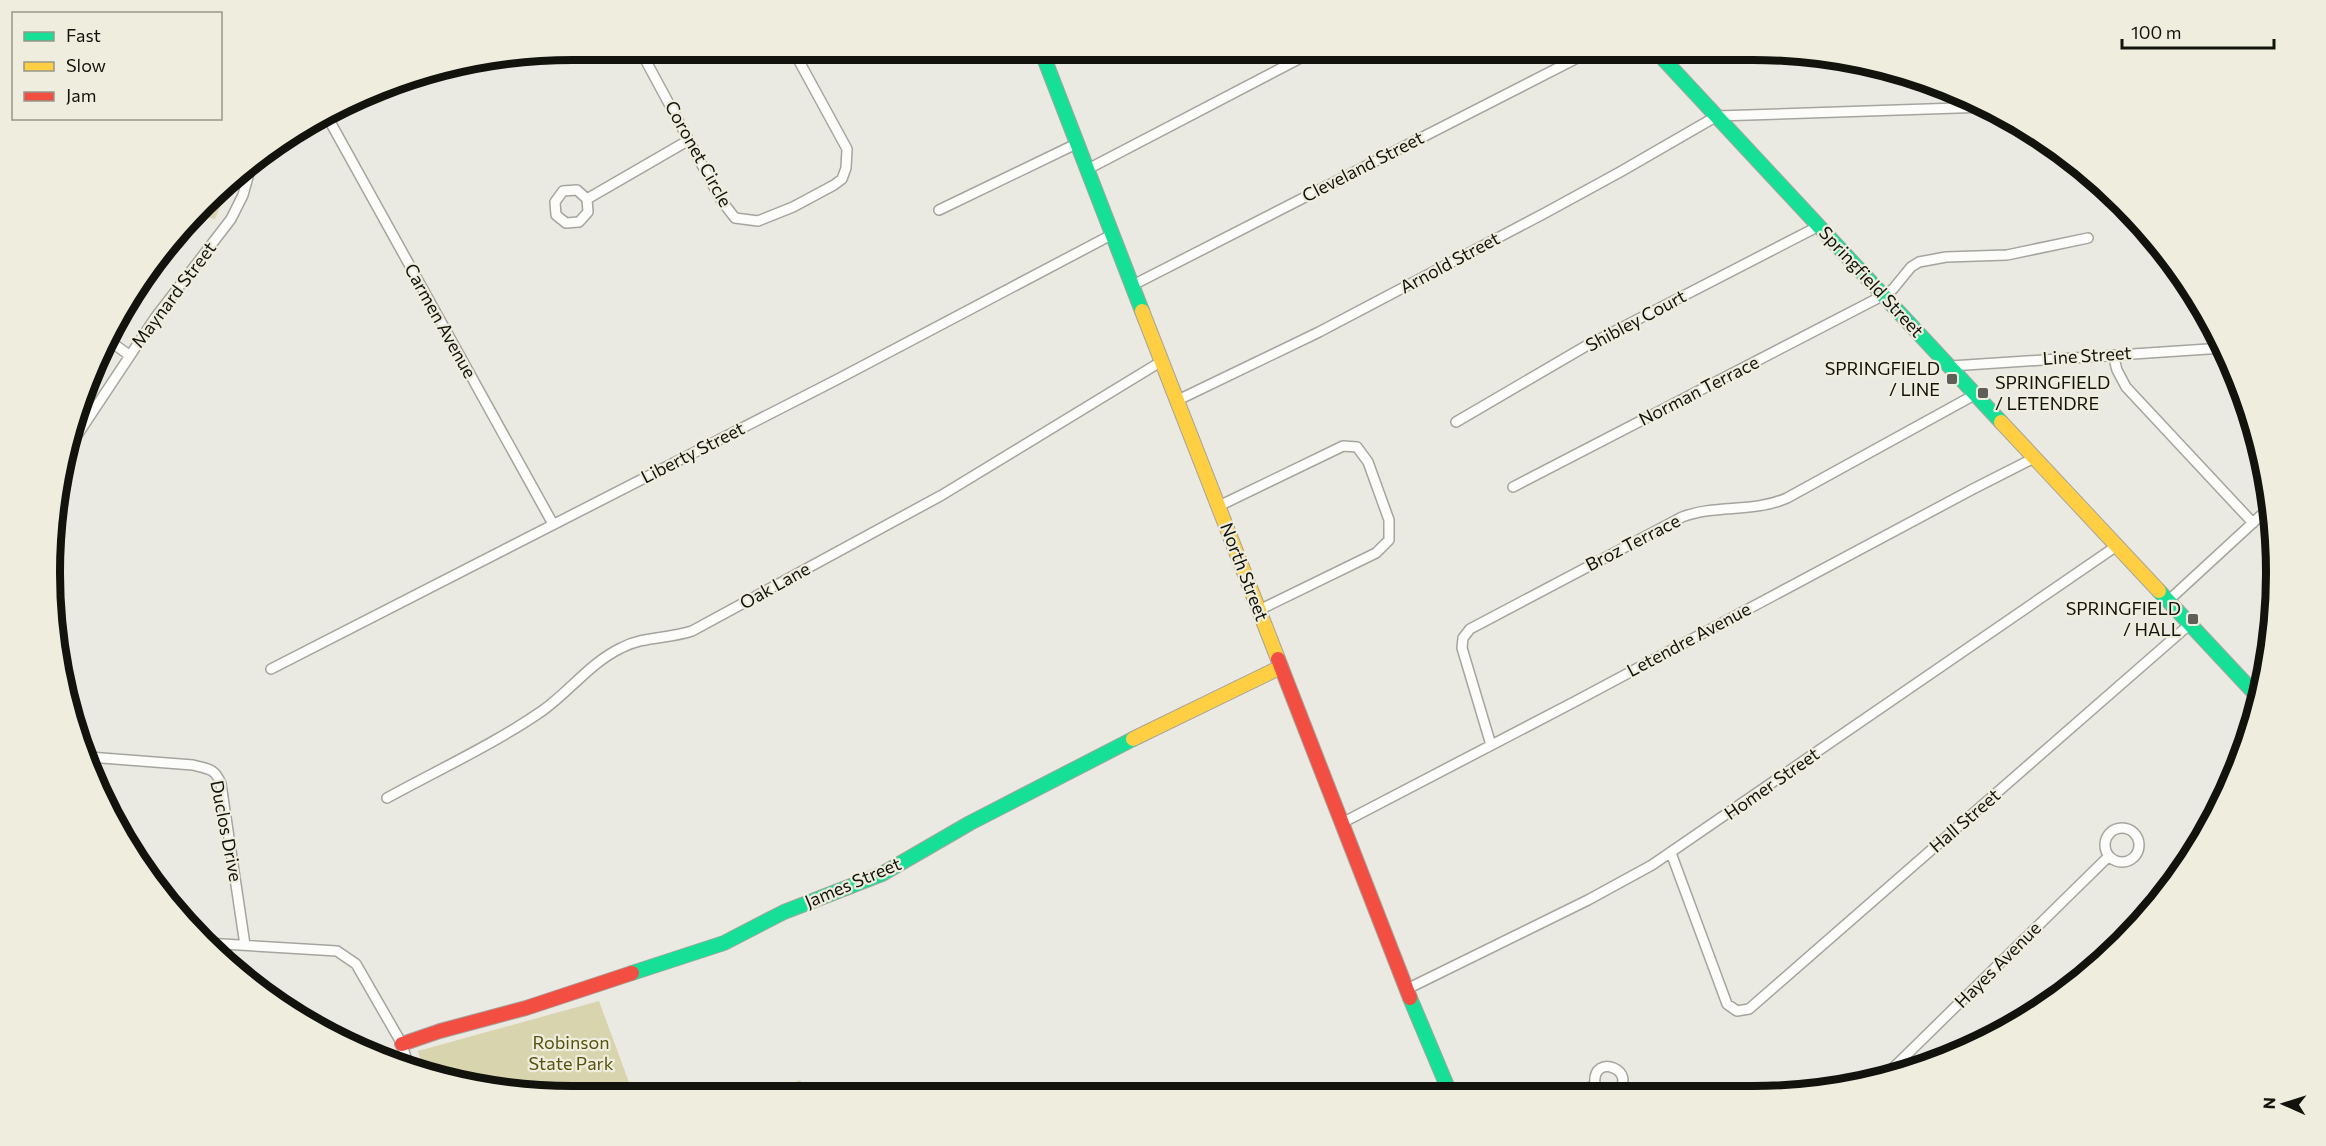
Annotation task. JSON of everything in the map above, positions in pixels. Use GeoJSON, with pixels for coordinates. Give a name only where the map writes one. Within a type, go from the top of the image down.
{"type":"FeatureCollection","features":[{"type":"Feature","properties":{"kind":"main road","name":"North Street"},"geometry":{"type":"LineString","coordinates":[[1045,60],[1407,989],[1447,1086]]}},
{"type":"Feature","properties":{"kind":"main road","name":"Springfield Street"},"geometry":{"type":"LineString","coordinates":[[1664,60],[2252,691]]}},
{"type":"Feature","properties":{"kind":"main road","name":"James Street"},"geometry":{"type":"LineString","coordinates":[[402,1044],[440,1031],[526,1008],[724,943],[784,912],[882,874],[1090,760],[1281,667]]}},
{"type":"Feature","properties":{"kind":"street","name":"Coronet Circle"},"geometry":{"type":"LineString","coordinates":[[645,60],[721,200],[735,218],[758,221],[834,185],[842,179],[846,168],[847,149],[798,60]]}},
{"type":"Feature","properties":{"kind":"street"},"geometry":{"type":"LineString","coordinates":[[1088,169],[1297,60]]}},
{"type":"Feature","properties":{"kind":"street","name":"Cleveland Street"},"geometry":{"type":"LineString","coordinates":[[1133,285],[1573,60]]}},
{"type":"Feature","properties":{"kind":"street"},"geometry":{"type":"LineString","coordinates":[[1717,116],[1968,108]]}},
{"type":"Feature","properties":{"kind":"street","name":"Arnold Street"},"geometry":{"type":"LineString","coordinates":[[1178,400],[1319,332],[1545,213],[1717,116]]}},
{"type":"Feature","properties":{"kind":"street","name":"Carmen Avenue"},"geometry":{"type":"LineString","coordinates":[[330,122],[553,524]]}},
{"type":"Feature","properties":{"kind":"street"},"geometry":{"type":"LineString","coordinates":[[587,199],[689,140]]}},
{"type":"Feature","properties":{"kind":"street"},"geometry":{"type":"LineString","coordinates":[[939,210],[1078,143]]}},
{"type":"Feature","properties":{"kind":"street","name":"Maynard Street"},"geometry":{"type":"LineString","coordinates":[[80,430],[129,355],[231,219],[243,195],[248,176]]}},
{"type":"Feature","properties":{"kind":"street","name":"Shibley Court"},"geometry":{"type":"LineString","coordinates":[[1456,422],[1586,346],[1819,226]]}},
{"type":"Feature","properties":{"kind":"street","name":"Liberty Street"},"geometry":{"type":"LineString","coordinates":[[271,669],[848,373],[1113,234]]}},
{"type":"Feature","properties":{"kind":"street","name":"Norman Terrace"},"geometry":{"type":"LineString","coordinates":[[1513,487],[1884,295],[1893,290],[1911,267],[1919,262],[1946,257],[2007,255],[2088,238]]}},
{"type":"Feature","properties":{"kind":"street"},"geometry":{"type":"LineString","coordinates":[[114,344],[129,355]]}},
{"type":"Feature","properties":{"kind":"street","name":"Line Street"},"geometry":{"type":"LineString","coordinates":[[1951,366],[2214,349]]}},
{"type":"Feature","properties":{"kind":"street"},"geometry":{"type":"LineString","coordinates":[[2113,355],[2117,370],[2127,387],[2253,523]]}},
{"type":"Feature","properties":{"kind":"street","name":"Oak Lane"},"geometry":{"type":"LineString","coordinates":[[387,798],[524,723],[561,696],[594,665],[615,651],[648,638],[692,631],[942,495],[1162,360]]}},
{"type":"Feature","properties":{"kind":"street","name":"Broz Terrace"},"geometry":{"type":"LineString","coordinates":[[1491,745],[1461,644],[1470,629],[1682,517],[1708,511],[1754,508],[1787,498],[1976,393]]}},
{"type":"Feature","properties":{"kind":"street"},"geometry":{"type":"LineString","coordinates":[[1219,506],[1343,446],[1357,447],[1368,462],[1389,520],[1389,540],[1376,553],[1259,610]]}},
{"type":"Feature","properties":{"kind":"street","name":"Letendre Avenue"},"geometry":{"type":"LineString","coordinates":[[1342,823],[2036,457]]}},
{"type":"Feature","properties":{"kind":"street"},"geometry":{"type":"LineString","coordinates":[[2169,600],[2263,514]]}},
{"type":"Feature","properties":{"kind":"street","name":"Homer Street"},"geometry":{"type":"LineString","coordinates":[[1407,989],[1617,885],[1671,853],[2118,545]]}},
{"type":"Feature","properties":{"kind":"street","name":"Hall Street"},"geometry":{"type":"LineString","coordinates":[[1671,853],[1727,1004],[1737,1011],[1746,1011],[2190,624]]}},
{"type":"Feature","properties":{"kind":"street","name":"Duclos Drive"},"geometry":{"type":"LineString","coordinates":[[95,758],[193,765],[209,769],[217,774],[221,784],[245,945]]}},
{"type":"Feature","properties":{"kind":"street","name":"Hayes Avenue"},"geometry":{"type":"LineString","coordinates":[[1895,1066],[2109,856]]}},
{"type":"Feature","properties":{"kind":"street"},"geometry":{"type":"LineString","coordinates":[[218,944],[337,951],[356,964],[402,1044],[406,1058]]}},
{"type":"Feature","properties":{"kind":"street"},"geometry":{"type":"LineString","coordinates":[[1595,1085],[1595,1076],[1605,1066],[1614,1067],[1621,1073],[1623,1082],[1620,1086]]}},
{"type":"Feature","properties":{"kind":"green space"},"geometry":{"type":"Polygon","coordinates":[[[225,197],[215,219],[204,217],[225,197]]]}},
{"type":"Feature","properties":{"kind":"green space","name":"Robinson State Park"},"geometry":{"type":"Polygon","coordinates":[[[599,1001],[630,1086],[539,1085],[506,1082],[421,1063],[418,1051],[599,1001]]]}},
{"type":"Feature","properties":{"kind":"green space"},"geometry":{"type":"Polygon","coordinates":[[[800,1080],[803,1086],[785,1086],[800,1080]]]}},
{"type":"Feature","properties":{"kind":"traffic: fast"},"geometry":{"type":"LineString","coordinates":[[1045,60],[1142,311]]}},
{"type":"Feature","properties":{"kind":"traffic: fast"},"geometry":{"type":"LineString","coordinates":[[1664,60],[2001,422]]}},
{"type":"Feature","properties":{"kind":"traffic: fast"},"geometry":{"type":"LineString","coordinates":[[2159,591],[2252,691]]}},
{"type":"Feature","properties":{"kind":"traffic: fast"},"geometry":{"type":"LineString","coordinates":[[632,973],[724,943],[784,912],[882,874],[970,823],[1133,739]]}},
{"type":"Feature","properties":{"kind":"traffic: fast"},"geometry":{"type":"LineString","coordinates":[[1410,998],[1447,1086]]}},
{"type":"Feature","properties":{"kind":"traffic: slow"},"geometry":{"type":"LineString","coordinates":[[1142,311],[1278,659]]}},
{"type":"Feature","properties":{"kind":"traffic: slow"},"geometry":{"type":"LineString","coordinates":[[2001,422],[2159,591]]}},
{"type":"Feature","properties":{"kind":"traffic: slow"},"geometry":{"type":"LineString","coordinates":[[1133,739],[1281,667]]}},
{"type":"Feature","properties":{"kind":"traffic: jam"},"geometry":{"type":"LineString","coordinates":[[1278,659],[1410,998]]}},
{"type":"Feature","properties":{"kind":"traffic: jam"},"geometry":{"type":"LineString","coordinates":[[402,1044],[440,1031],[526,1008],[632,973]]}},
{"type":"Feature","properties":{"kind":"place","name":"SPRINGFIELD / LINE"},"geometry":{"type":"Point","coordinates":[1952,379]}},
{"type":"Feature","properties":{"kind":"place","name":"SPRINGFIELD / LETENDRE"},"geometry":{"type":"Point","coordinates":[1983,393]}},
{"type":"Feature","properties":{"kind":"place","name":"SPRINGFIELD / HALL"},"geometry":{"type":"Point","coordinates":[2193,619]}}]}
